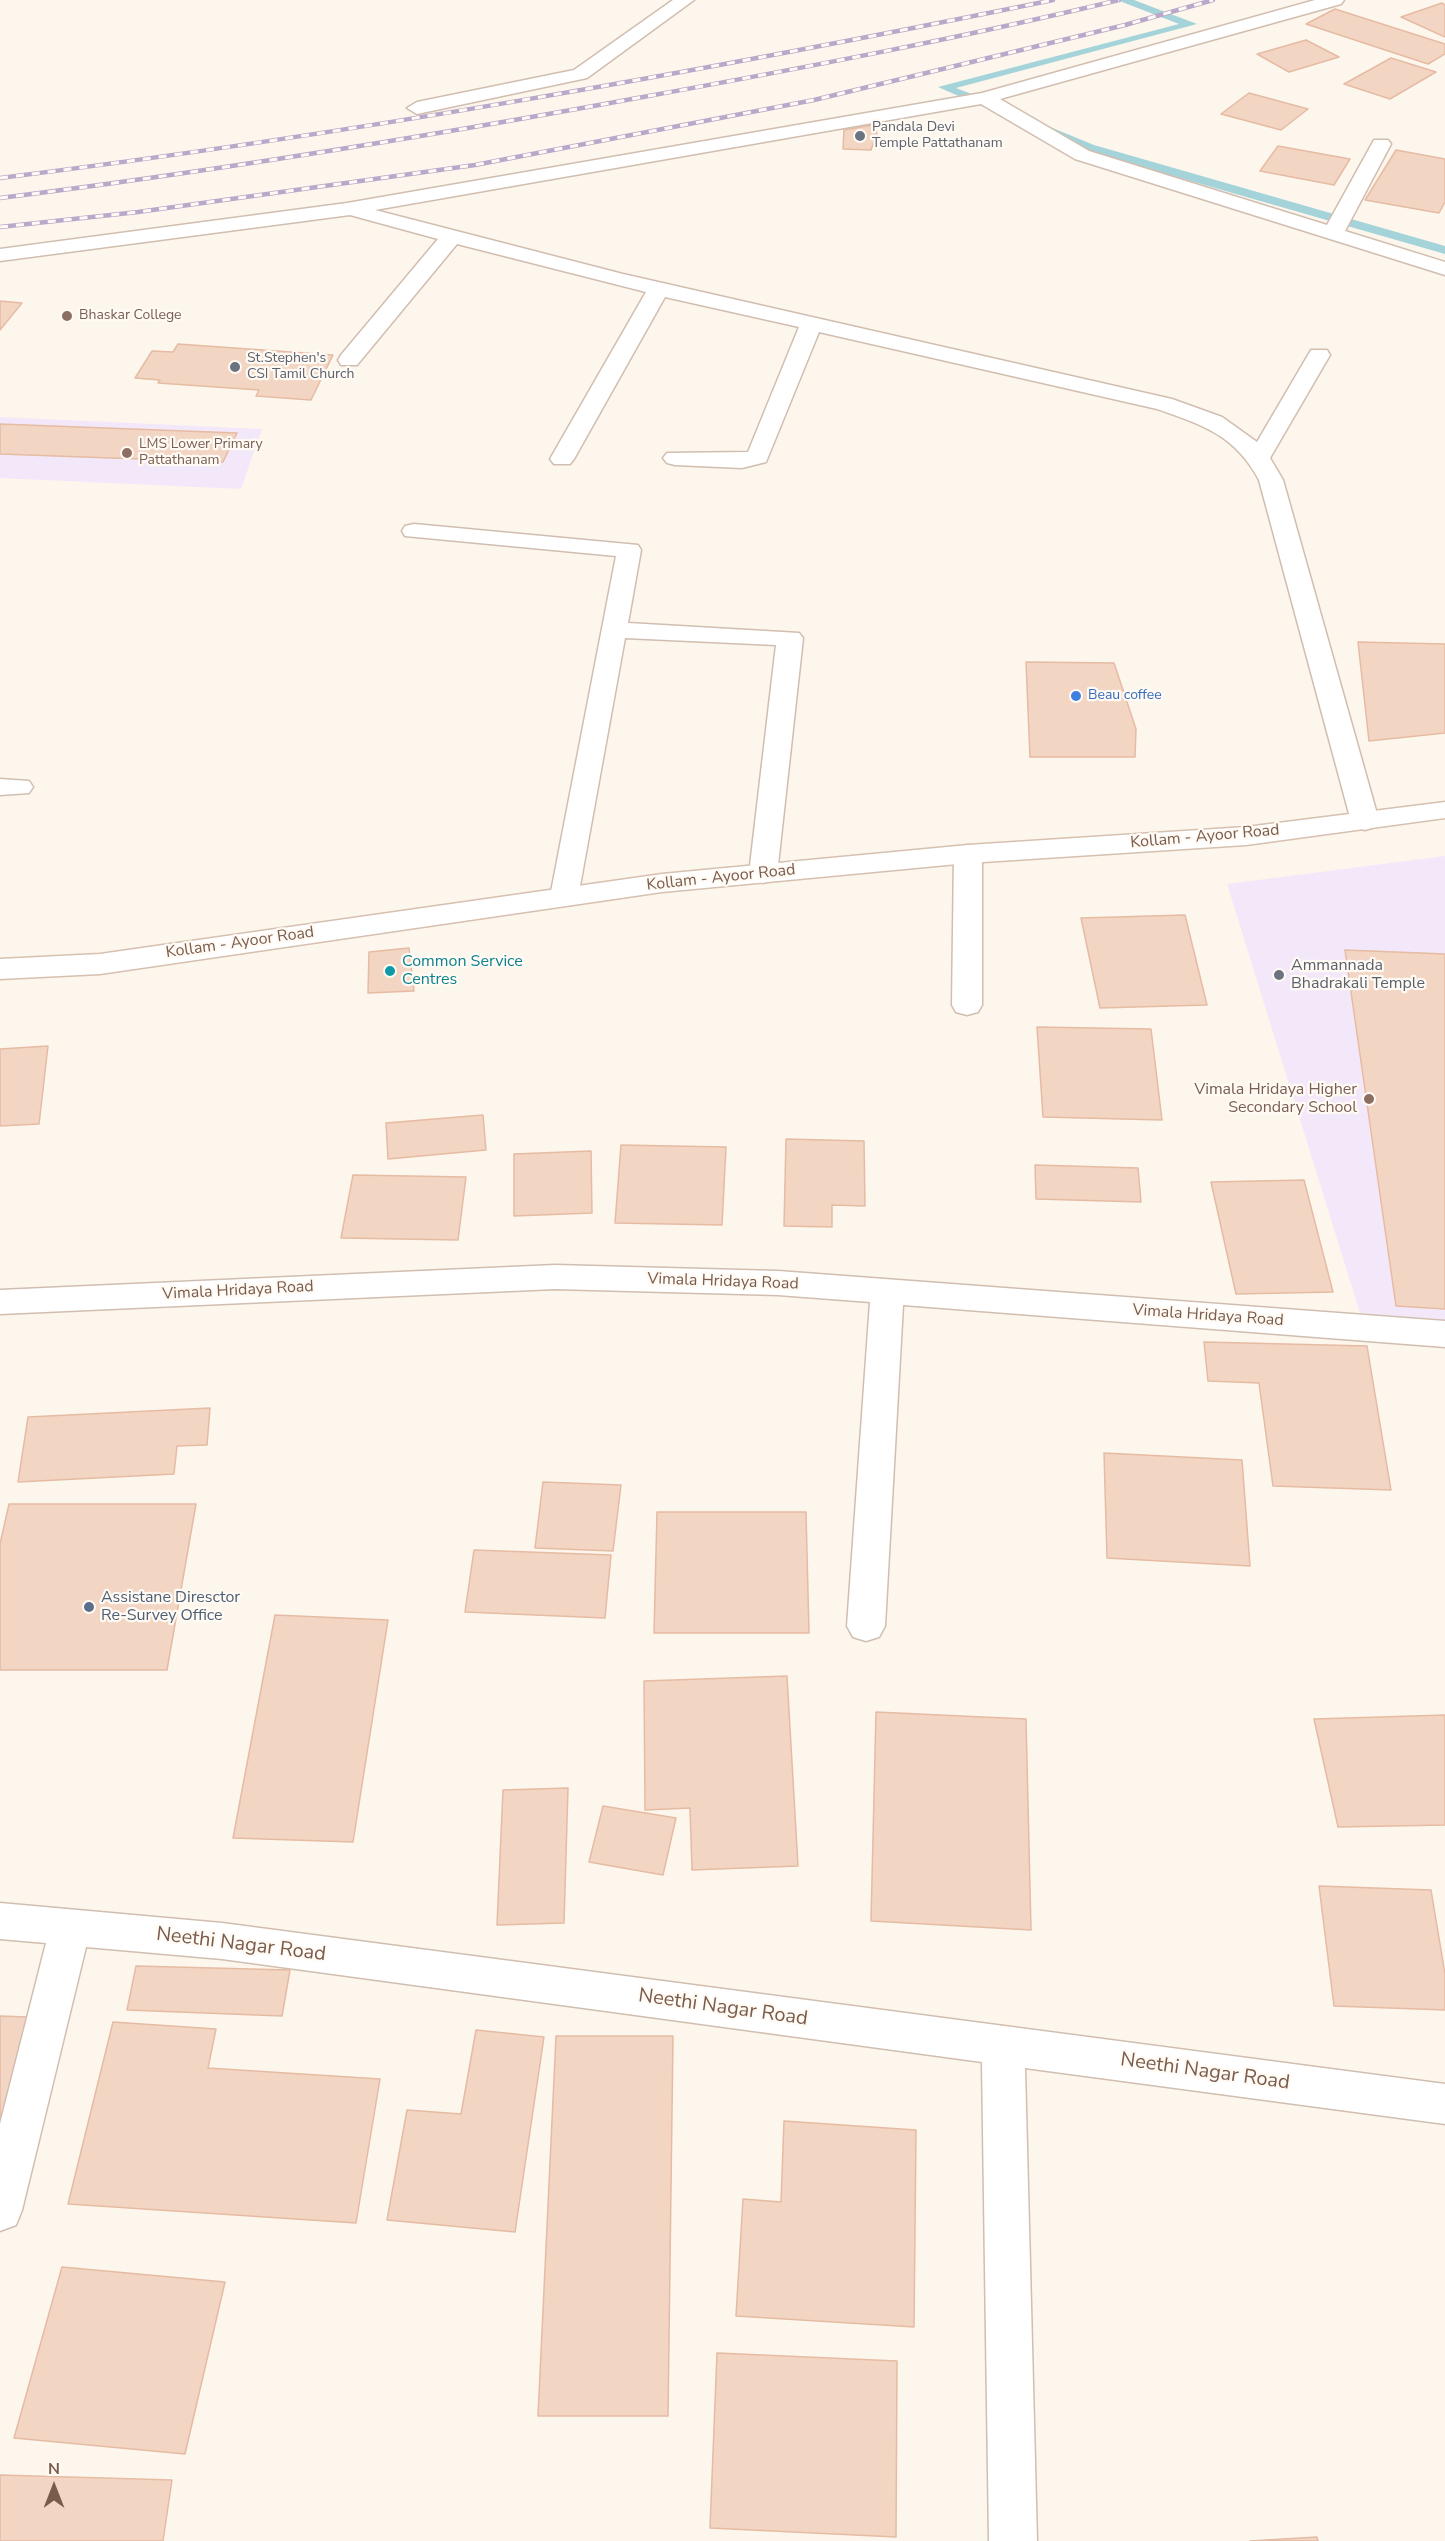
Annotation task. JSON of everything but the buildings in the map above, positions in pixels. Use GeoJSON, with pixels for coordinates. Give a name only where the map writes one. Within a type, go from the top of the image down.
{"type":"FeatureCollection","features":[{"type":"Feature","properties":{"kind":"street"},"geometry":{"type":"LineString","coordinates":[[417,108],[580,74],[685,0]]}},
{"type":"Feature","properties":{"kind":"street"},"geometry":{"type":"LineString","coordinates":[[0,255],[347,209],[984,98],[1335,0]]}},
{"type":"Feature","properties":{"kind":"street"},"geometry":{"type":"LineString","coordinates":[[984,98],[1082,155],[1445,269]]}},
{"type":"Feature","properties":{"kind":"street"},"geometry":{"type":"LineString","coordinates":[[1332,235],[1381,144]]}},
{"type":"Feature","properties":{"kind":"street"},"geometry":{"type":"LineString","coordinates":[[347,209],[659,289],[1164,404],[1224,425],[1260,456],[1271,480],[1365,821]]}},
{"type":"Feature","properties":{"kind":"street"},"geometry":{"type":"LineString","coordinates":[[349,360],[453,236]]}},
{"type":"Feature","properties":{"kind":"street"},"geometry":{"type":"LineString","coordinates":[[562,459],[659,289]]}},
{"type":"Feature","properties":{"kind":"street"},"geometry":{"type":"LineString","coordinates":[[675,458],[742,461],[758,457],[812,323]]}},
{"type":"Feature","properties":{"kind":"street"},"geometry":{"type":"LineString","coordinates":[[1260,456],[1319,355]]}},
{"type":"Feature","properties":{"kind":"street"},"geometry":{"type":"LineString","coordinates":[[414,531],[629,550],[612,630],[564,897]]}},
{"type":"Feature","properties":{"kind":"street"},"geometry":{"type":"LineString","coordinates":[[612,630],[790,638],[763,874]]}},
{"type":"Feature","properties":{"kind":"street","name":"Kollam - Ayoor Road"},"geometry":{"type":"LineString","coordinates":[[0,969],[100,964],[662,883],[968,854],[1246,836],[1445,810]]}},
{"type":"Feature","properties":{"kind":"street"},"geometry":{"type":"LineString","coordinates":[[967,1005],[968,854]]}},
{"type":"Feature","properties":{"kind":"street"},"geometry":{"type":"LineString","coordinates":[[0,979],[100,964]]}},
{"type":"Feature","properties":{"kind":"street","name":"Vimala Hridaya Road"},"geometry":{"type":"LineString","coordinates":[[0,1302],[555,1276],[778,1283],[1445,1334]]}},
{"type":"Feature","properties":{"kind":"street"},"geometry":{"type":"LineString","coordinates":[[866,1626],[887,1291]]}},
{"type":"Feature","properties":{"kind":"street","name":"Neethi Nagar Road"},"geometry":{"type":"LineString","coordinates":[[0,1922],[222,1941],[1445,2104]]}},
{"type":"Feature","properties":{"kind":"street"},"geometry":{"type":"LineString","coordinates":[[0,2210],[71,1927]]}},
{"type":"Feature","properties":{"kind":"street"},"geometry":{"type":"LineString","coordinates":[[1003,2045],[1013,2541]]}},
{"type":"Feature","properties":{"kind":"shaded area","name":"LMS Lower Primary Pattathanam"},"geometry":{"type":"Polygon","coordinates":[[[0,417],[262,429],[241,489],[0,478],[0,417]]]}},
{"type":"Feature","properties":{"kind":"shaded area","name":"Vimala Hridaya Higher Secondary School"},"geometry":{"type":"Polygon","coordinates":[[[1445,856],[1445,1320],[1360,1313],[1227,884],[1445,856]]]}},
{"type":"Feature","properties":{"kind":"waterway"},"geometry":{"type":"LineString","coordinates":[[993,107],[944,87],[1191,24],[1123,0]]}},
{"type":"Feature","properties":{"kind":"waterway"},"geometry":{"type":"LineString","coordinates":[[1038,126],[1090,148],[1445,250]]}},
{"type":"Feature","properties":{"kind":"railway"},"geometry":{"type":"LineString","coordinates":[[0,178],[265,142],[528,99],[791,52],[1053,0]]}},
{"type":"Feature","properties":{"kind":"railway"},"geometry":{"type":"LineString","coordinates":[[0,198],[242,164],[563,111],[882,52],[1119,0]]}},
{"type":"Feature","properties":{"kind":"railway"},"geometry":{"type":"LineString","coordinates":[[0,227],[138,212],[475,165],[814,100],[1125,25],[1213,0]]}},
{"type":"Feature","properties":{"kind":"place","name":"Pandala Devi Temple Pattathanam"},"geometry":{"type":"Point","coordinates":[860,136]}},
{"type":"Feature","properties":{"kind":"place","name":"Bhaskar College"},"geometry":{"type":"Point","coordinates":[67,316]}},
{"type":"Feature","properties":{"kind":"place","name":"St.Stephen's CSI Tamil Church"},"geometry":{"type":"Point","coordinates":[235,367]}},
{"type":"Feature","properties":{"kind":"place","name":"LMS Lower Primary Pattathanam"},"geometry":{"type":"Point","coordinates":[127,453]}},
{"type":"Feature","properties":{"kind":"place","name":"Beau coffee"},"geometry":{"type":"Point","coordinates":[1076,696]}},
{"type":"Feature","properties":{"kind":"place","name":"Common Service Centres"},"geometry":{"type":"Point","coordinates":[390,971]}},
{"type":"Feature","properties":{"kind":"place","name":"Ammannada Bhadrakali Temple"},"geometry":{"type":"Point","coordinates":[1279,975]}},
{"type":"Feature","properties":{"kind":"place","name":"Vimala Hridaya Higher Secondary School"},"geometry":{"type":"Point","coordinates":[1369,1099]}},
{"type":"Feature","properties":{"kind":"place","name":"Assistane Diresctor Re-Survey Office"},"geometry":{"type":"Point","coordinates":[89,1607]}}]}
